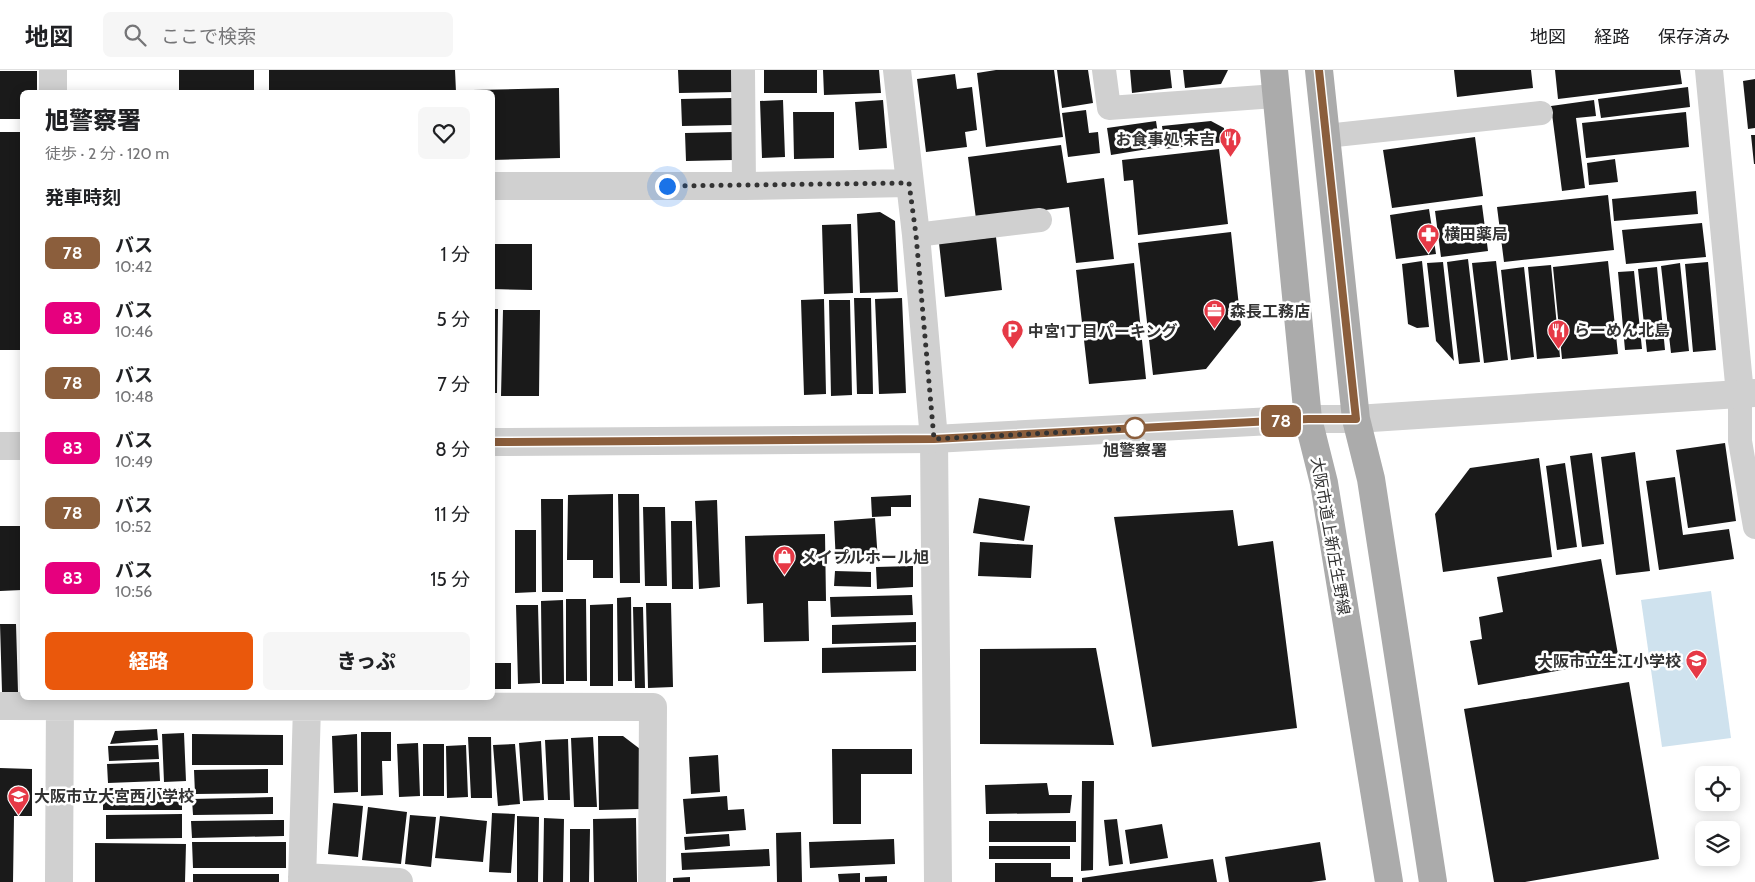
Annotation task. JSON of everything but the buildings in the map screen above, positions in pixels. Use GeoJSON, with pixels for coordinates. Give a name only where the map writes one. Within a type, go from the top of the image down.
{"type":"FeatureCollection","features":[{"type":"Feature","properties":{"kind":"main road"},"geometry":{"type":"LineString","coordinates":[[1319,70],[1356,419],[1371,479],[1434,882]]}},
{"type":"Feature","properties":{"kind":"main road","name":"大阪市道上新庄生野線"},"geometry":{"type":"LineString","coordinates":[[1275,83],[1308,419],[1324,483],[1384,881]]}},
{"type":"Feature","properties":{"kind":"street"},"geometry":{"type":"LineString","coordinates":[[53,70],[54,90]]}},
{"type":"Feature","properties":{"kind":"street"},"geometry":{"type":"LineString","coordinates":[[897,70],[916,235],[934,439],[938,882]]}},
{"type":"Feature","properties":{"kind":"street"},"geometry":{"type":"LineString","coordinates":[[495,442],[934,439],[1308,419],[1356,419],[1748,394],[1708,70]]}},
{"type":"Feature","properties":{"kind":"street"},"geometry":{"type":"LineString","coordinates":[[495,186],[744,186],[909,183]]}},
{"type":"Feature","properties":{"kind":"street"},"geometry":{"type":"LineString","coordinates":[[0,446],[20,446]]}},
{"type":"Feature","properties":{"kind":"street"},"geometry":{"type":"LineString","coordinates":[[59,882],[60,701]]}},
{"type":"Feature","properties":{"kind":"street"},"geometry":{"type":"LineString","coordinates":[[0,706],[60,701],[307,706],[653,707],[652,882]]}},
{"type":"Feature","properties":{"kind":"street"},"geometry":{"type":"LineString","coordinates":[[307,706],[302,879],[399,882]]}},
{"type":"Feature","properties":{"kind":"lane"},"geometry":{"type":"LineString","coordinates":[[743,70],[744,186]]}},
{"type":"Feature","properties":{"kind":"lane"},"geometry":{"type":"LineString","coordinates":[[1104,70],[1109,108],[1275,83]]}},
{"type":"Feature","properties":{"kind":"lane"},"geometry":{"type":"LineString","coordinates":[[1326,136],[1541,112]]}},
{"type":"Feature","properties":{"kind":"lane"},"geometry":{"type":"LineString","coordinates":[[916,235],[1040,220]]}},
{"type":"Feature","properties":{"kind":"lane"},"geometry":{"type":"LineString","coordinates":[[1748,394],[1740,441],[1755,527]]}},
{"type":"Feature","properties":{"kind":"water"},"geometry":{"type":"Polygon","coordinates":[[[1711,591],[1731,738],[1662,747],[1641,600],[1711,591]]]}},
{"type":"Feature","properties":{"kind":"bus line","name":"78"},"geometry":{"type":"LineString","coordinates":[[495,442],[934,439],[1201,424],[1308,419],[1356,419],[1319,70]]}},
{"type":"Feature","properties":{"kind":"place","name":"お食事処 末吉"},"geometry":{"type":"Point","coordinates":[1231,158]}},
{"type":"Feature","properties":{"kind":"place","name":"横田薬局"},"geometry":{"type":"Point","coordinates":[1428,253]}},
{"type":"Feature","properties":{"kind":"place","name":"森長工務店"},"geometry":{"type":"Point","coordinates":[1214,330]}},
{"type":"Feature","properties":{"kind":"place","name":"らーめん北島"},"geometry":{"type":"Point","coordinates":[1558,349]}},
{"type":"Feature","properties":{"kind":"place","name":"中宮1丁目パーキング"},"geometry":{"type":"Point","coordinates":[1012,350]}},
{"type":"Feature","properties":{"kind":"place","name":"旭警察署"},"geometry":{"type":"Point","coordinates":[1135,428]}},
{"type":"Feature","properties":{"kind":"place","name":"メイプルホール旭"},"geometry":{"type":"Point","coordinates":[785,576]}},
{"type":"Feature","properties":{"kind":"place","name":"大阪市立生江小学校"},"geometry":{"type":"Point","coordinates":[1697,680]}},
{"type":"Feature","properties":{"kind":"place","name":"大阪市立大宮西小学校"},"geometry":{"type":"Point","coordinates":[18,815]}},
{"type":"Feature","properties":{"kind":"route"},"geometry":{"type":"LineString","coordinates":[[667,186],[909,183],[916,235],[934,439],[1143,428],[1135,428]]}}]}
